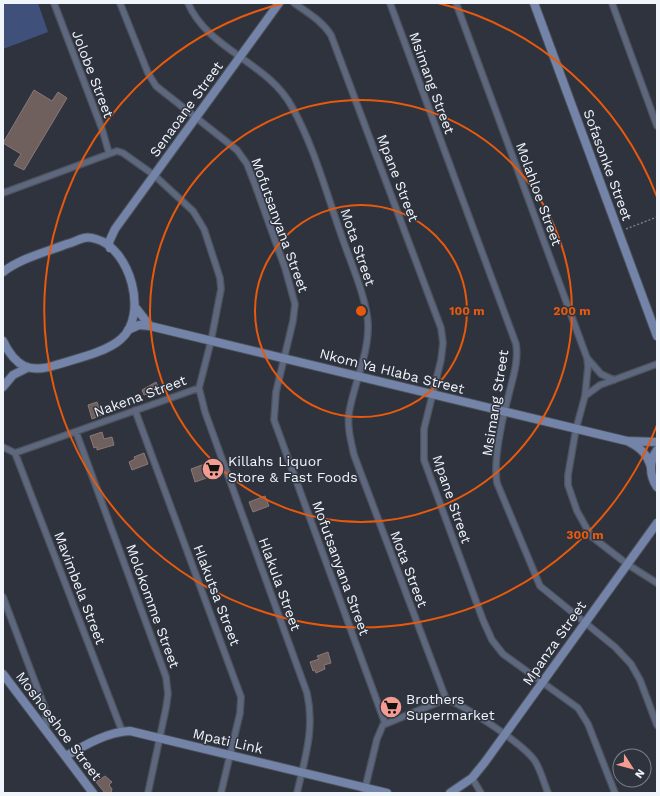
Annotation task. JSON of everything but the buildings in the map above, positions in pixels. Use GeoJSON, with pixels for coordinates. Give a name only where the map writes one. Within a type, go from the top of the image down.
{"type":"FeatureCollection","features":[{"type":"Feature","properties":{"kind":"street","name":"Jolobe Street"},"geometry":{"type":"LineString","coordinates":[[54,3],[102,129],[109,153]]}},
{"type":"Feature","properties":{"kind":"street","name":"Mofutsanyana Street"},"geometry":{"type":"LineString","coordinates":[[120,3],[148,73],[156,86],[237,150],[247,164],[254,182],[287,274],[295,304],[294,321],[276,392],[274,420],[385,723]]}},
{"type":"Feature","properties":{"kind":"street","name":"Mota Street"},"geometry":{"type":"LineString","coordinates":[[188,3],[197,18],[211,34],[241,56],[284,94],[299,121],[311,152],[366,311],[368,324],[367,338],[359,376],[349,414],[349,434],[354,455],[446,699]]}},
{"type":"Feature","properties":{"kind":"street","name":"Senaoane Street"},"geometry":{"type":"LineString","coordinates":[[110,248],[109,242],[115,229],[279,3]]}},
{"type":"Feature","properties":{"kind":"street","name":"Mpane Street"},"geometry":{"type":"LineString","coordinates":[[294,3],[317,19],[326,27],[331,35],[441,328],[443,343],[441,360],[424,429],[424,460],[483,620],[492,640],[503,654],[578,708],[594,737],[615,793]]}},
{"type":"Feature","properties":{"kind":"street","name":"Msimang Street"},"geometry":{"type":"LineString","coordinates":[[390,3],[516,344],[518,354],[504,411],[497,468],[498,483],[540,586],[615,647],[631,664],[640,680],[657,725]]}},
{"type":"Feature","properties":{"kind":"street","name":"Molahloe Street"},"geometry":{"type":"LineString","coordinates":[[456,3],[586,358],[588,367],[585,396],[576,429],[568,475],[568,485],[577,511],[590,536],[627,564],[657,584]]}},
{"type":"Feature","properties":{"kind":"street","name":"Sofasonke Street"},"geometry":{"type":"LineString","coordinates":[[534,3],[657,336]]}},
{"type":"Feature","properties":{"kind":"street"},"geometry":{"type":"LineString","coordinates":[[612,3],[657,126]]}},
{"type":"Feature","properties":{"kind":"street","name":"Nakena Street"},"geometry":{"type":"LineString","coordinates":[[15,454],[199,388],[218,310],[220,278],[204,230],[193,212],[154,175],[123,153],[117,151],[109,153]]}},
{"type":"Feature","properties":{"kind":"street"},"geometry":{"type":"LineString","coordinates":[[3,193],[109,153]]}},
{"type":"Feature","properties":{"kind":"street","name":"Senaoane Street"},"geometry":{"type":"LineString","coordinates":[[97,239],[108,235],[115,229]]}},
{"type":"Feature","properties":{"kind":"street"},"geometry":{"type":"LineString","coordinates":[[3,272],[15,264],[84,238],[97,239],[110,248],[120,260],[130,280],[136,308],[150,326]]}},
{"type":"Feature","properties":{"kind":"street"},"geometry":{"type":"LineString","coordinates":[[3,387],[17,372],[27,368],[50,367],[100,350],[120,340],[128,330],[136,308]]}},
{"type":"Feature","properties":{"kind":"street","name":"Nkom Ya Hlaba Street"},"geometry":{"type":"LineString","coordinates":[[128,330],[139,325],[150,326],[626,441],[657,442]]}},
{"type":"Feature","properties":{"kind":"street"},"geometry":{"type":"LineString","coordinates":[[3,341],[14,359],[27,368]]}},
{"type":"Feature","properties":{"kind":"street"},"geometry":{"type":"LineString","coordinates":[[586,358],[601,374],[614,380]]}},
{"type":"Feature","properties":{"kind":"street"},"geometry":{"type":"LineString","coordinates":[[9,379],[14,359]]}},
{"type":"Feature","properties":{"kind":"street"},"geometry":{"type":"LineString","coordinates":[[585,396],[594,388],[657,364]]}},
{"type":"Feature","properties":{"kind":"street","name":"Hlakula Street"},"geometry":{"type":"LineString","coordinates":[[199,388],[205,412],[307,693],[311,712],[310,732],[297,793]]}},
{"type":"Feature","properties":{"kind":"street","name":"Hlakutsa Street"},"geometry":{"type":"LineString","coordinates":[[135,410],[241,697],[240,713],[221,793]]}},
{"type":"Feature","properties":{"kind":"street","name":"Molokomme Street"},"geometry":{"type":"LineString","coordinates":[[76,432],[166,677],[168,694],[148,793]]}},
{"type":"Feature","properties":{"kind":"street","name":"Nkom Ya Hlaba Street"},"geometry":{"type":"LineString","coordinates":[[626,441],[643,451],[648,458],[652,476],[657,487]]}},
{"type":"Feature","properties":{"kind":"street"},"geometry":{"type":"LineString","coordinates":[[3,446],[15,454]]}},
{"type":"Feature","properties":{"kind":"street"},"geometry":{"type":"LineString","coordinates":[[651,467],[653,457],[657,450]]}},
{"type":"Feature","properties":{"kind":"street","name":"Mavimbela Street"},"geometry":{"type":"LineString","coordinates":[[15,454],[122,731]]}},
{"type":"Feature","properties":{"kind":"street","name":"Mpanza Street"},"geometry":{"type":"LineString","coordinates":[[450,793],[472,778],[657,523]]}},
{"type":"Feature","properties":{"kind":"street"},"geometry":{"type":"LineString","coordinates":[[3,597],[46,711],[46,729]]}},
{"type":"Feature","properties":{"kind":"street","name":"Moshoeshoe Street"},"geometry":{"type":"LineString","coordinates":[[3,674],[93,793]]}},
{"type":"Feature","properties":{"kind":"street"},"geometry":{"type":"LineString","coordinates":[[365,790],[381,727],[385,723],[446,699],[463,707],[504,735],[528,754],[534,761],[548,793]]}},
{"type":"Feature","properties":{"kind":"street","name":"Mpati Link"},"geometry":{"type":"LineString","coordinates":[[66,756],[97,740],[122,731],[139,732],[302,772],[365,790],[387,793]]}},
{"type":"Feature","properties":{"kind":"street"},"geometry":{"type":"LineString","coordinates":[[472,778],[481,793]]}},
{"type":"Feature","properties":{"kind":"path"},"geometry":{"type":"LineString","coordinates":[[618,232],[657,217]]}},
{"type":"Feature","properties":{"kind":"shaded area"},"geometry":{"type":"Polygon","coordinates":[[[3,3],[38,3],[48,32],[3,49],[3,3]]]}},
{"type":"Feature","properties":{"kind":"place","name":"Killahs Liquor Store & Fast Foods"},"geometry":{"type":"Point","coordinates":[213,469]}},
{"type":"Feature","properties":{"kind":"place","name":"Brothers Supermarket"},"geometry":{"type":"Point","coordinates":[391,707]}}]}
